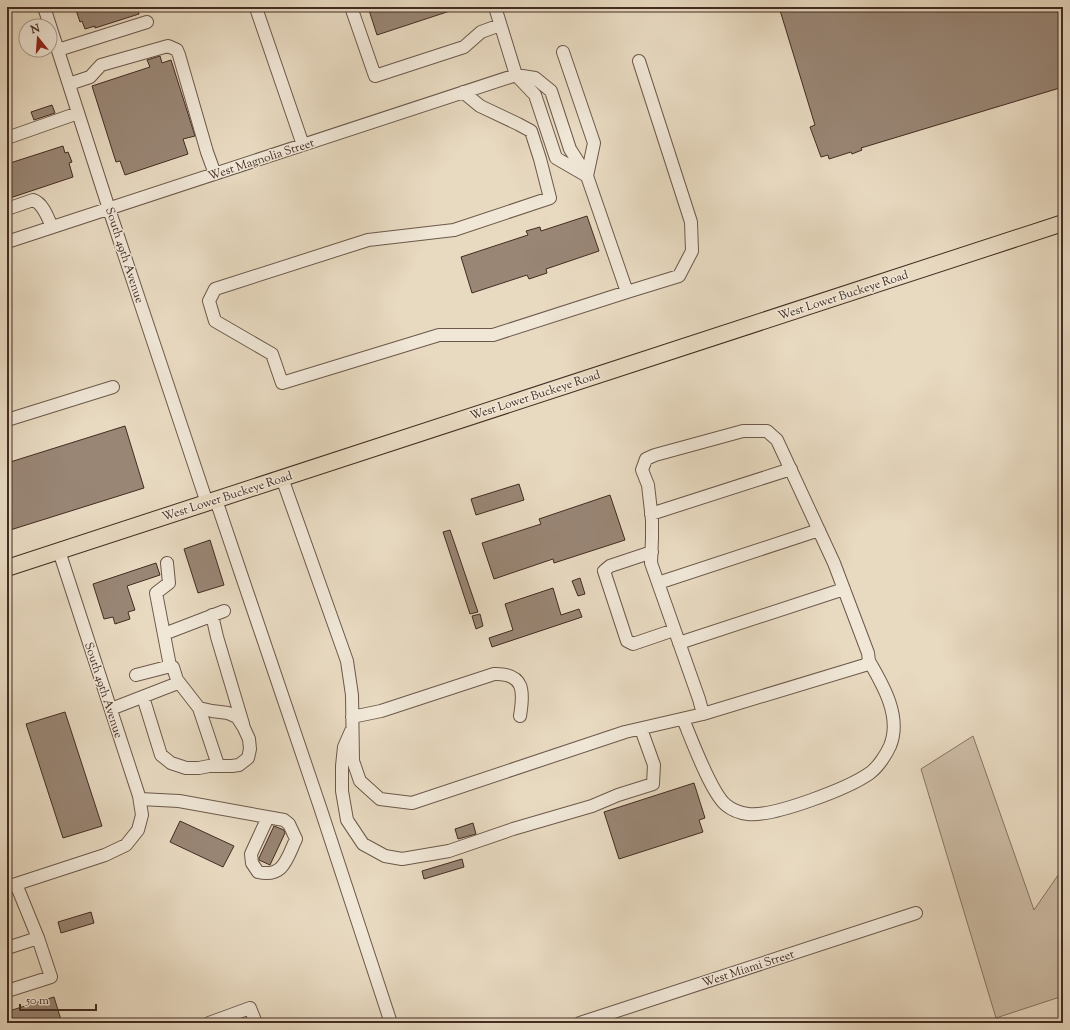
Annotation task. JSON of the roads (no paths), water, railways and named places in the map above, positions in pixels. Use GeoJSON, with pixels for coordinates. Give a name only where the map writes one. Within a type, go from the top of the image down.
{"type":"FeatureCollection","features":[{"type":"Feature","properties":{"kind":"main road","name":"West Lower Buckeye Road"},"geometry":{"type":"LineString","coordinates":[[7,568],[1063,222]]}},
{"type":"Feature","properties":{"kind":"street","name":"South 49th Avenue"},"geometry":{"type":"LineString","coordinates":[[44,7],[48,18]]}},
{"type":"Feature","properties":{"kind":"street"},"geometry":{"type":"LineString","coordinates":[[351,7],[375,76],[464,47],[481,32],[500,24]]}},
{"type":"Feature","properties":{"kind":"street"},"geometry":{"type":"LineString","coordinates":[[495,7],[516,75],[535,95],[556,158],[587,176]]}},
{"type":"Feature","properties":{"kind":"street"},"geometry":{"type":"LineString","coordinates":[[256,8],[303,145]]}},
{"type":"Feature","properties":{"kind":"street"},"geometry":{"type":"LineString","coordinates":[[58,50],[147,22]]}},
{"type":"Feature","properties":{"kind":"street"},"geometry":{"type":"LineString","coordinates":[[69,84],[90,77],[101,66],[168,46],[177,50],[206,152],[215,174]]}},
{"type":"Feature","properties":{"kind":"street","name":"South 49th Avenue"},"geometry":{"type":"LineString","coordinates":[[58,50],[109,209],[320,807],[391,1023]]}},
{"type":"Feature","properties":{"kind":"street"},"geometry":{"type":"LineString","coordinates":[[563,52],[594,143],[587,176]]}},
{"type":"Feature","properties":{"kind":"street"},"geometry":{"type":"LineString","coordinates":[[463,92],[480,106],[531,131],[550,198],[454,230],[368,240],[215,289],[209,301],[215,321],[272,354],[282,383],[439,335],[493,335],[678,276],[692,251],[691,222],[639,61]]}},
{"type":"Feature","properties":{"kind":"street"},"geometry":{"type":"LineString","coordinates":[[516,75],[535,78],[551,91],[570,150],[587,176],[627,292]]}},
{"type":"Feature","properties":{"kind":"street","name":"West Magnolia Street"},"geometry":{"type":"LineString","coordinates":[[7,242],[516,75]]}},
{"type":"Feature","properties":{"kind":"street"},"geometry":{"type":"LineString","coordinates":[[7,138],[78,113]]}},
{"type":"Feature","properties":{"kind":"street"},"geometry":{"type":"LineString","coordinates":[[7,209],[36,200],[40,203],[52,227]]}},
{"type":"Feature","properties":{"kind":"street"},"geometry":{"type":"LineString","coordinates":[[7,420],[113,387]]}},
{"type":"Feature","properties":{"kind":"street"},"geometry":{"type":"LineString","coordinates":[[683,719],[715,790],[722,801],[735,811],[748,814],[770,813],[823,796],[853,784],[871,772],[881,761],[890,745],[893,731],[890,700],[869,661],[868,653],[844,588],[819,530],[777,440],[768,432],[743,431],[656,455],[646,459],[642,470],[648,485],[651,514],[651,564],[704,714]]}},
{"type":"Feature","properties":{"kind":"street"},"geometry":{"type":"LineString","coordinates":[[651,514],[791,469]]}},
{"type":"Feature","properties":{"kind":"street"},"geometry":{"type":"LineString","coordinates":[[282,478],[347,661],[352,695],[353,761],[360,781],[380,800],[412,802],[625,732],[704,714],[865,665],[869,661]]}},
{"type":"Feature","properties":{"kind":"street"},"geometry":{"type":"LineString","coordinates":[[658,583],[819,530]]}},
{"type":"Feature","properties":{"kind":"street","name":"South 49th Avenue"},"geometry":{"type":"LineString","coordinates":[[12,885],[105,855],[126,845],[138,830],[142,815],[140,799],[59,551]]}},
{"type":"Feature","properties":{"kind":"street"},"geometry":{"type":"LineString","coordinates":[[652,552],[610,566],[604,571],[627,641],[633,644],[674,630]]}},
{"type":"Feature","properties":{"kind":"street"},"geometry":{"type":"LineString","coordinates":[[167,563],[169,583],[156,593],[170,666],[173,667],[178,681],[199,708],[218,765]]}},
{"type":"Feature","properties":{"kind":"street"},"geometry":{"type":"LineString","coordinates":[[679,643],[844,588]]}},
{"type":"Feature","properties":{"kind":"street"},"geometry":{"type":"LineString","coordinates":[[164,634],[224,611]]}},
{"type":"Feature","properties":{"kind":"street"},"geometry":{"type":"LineString","coordinates":[[143,697],[161,755],[171,763],[186,768],[218,765],[232,766],[239,765],[248,758],[250,750],[248,739],[217,637],[212,615]]}},
{"type":"Feature","properties":{"kind":"street"},"geometry":{"type":"LineString","coordinates":[[136,675],[170,666]]}},
{"type":"Feature","properties":{"kind":"street"},"geometry":{"type":"LineString","coordinates":[[352,721],[494,674],[505,673],[512,676],[518,682],[522,690],[520,716]]}},
{"type":"Feature","properties":{"kind":"street"},"geometry":{"type":"LineString","coordinates":[[110,709],[175,685],[178,681]]}},
{"type":"Feature","properties":{"kind":"street"},"geometry":{"type":"LineString","coordinates":[[199,708],[228,712],[237,717],[244,728]]}},
{"type":"Feature","properties":{"kind":"street"},"geometry":{"type":"LineString","coordinates":[[352,721],[344,747],[342,766],[342,791],[347,820],[364,844],[385,856],[402,859],[449,851],[513,829],[592,806],[618,795],[653,784],[654,765],[641,729]]}},
{"type":"Feature","properties":{"kind":"street"},"geometry":{"type":"LineString","coordinates":[[140,799],[179,801],[268,817],[284,820],[289,824],[296,839],[284,865],[278,870],[267,874],[258,872],[252,863],[252,854],[268,817]]}},
{"type":"Feature","properties":{"kind":"street"},"geometry":{"type":"LineString","coordinates":[[7,991],[51,977],[38,938],[12,885]]}},
{"type":"Feature","properties":{"kind":"street","name":"West Miami Street"},"geometry":{"type":"LineString","coordinates":[[580,1023],[916,913]]}},
{"type":"Feature","properties":{"kind":"street"},"geometry":{"type":"LineString","coordinates":[[7,948],[38,938]]}},
{"type":"Feature","properties":{"kind":"street"},"geometry":{"type":"LineString","coordinates":[[209,1023],[250,1008],[256,1023]]}}]}
